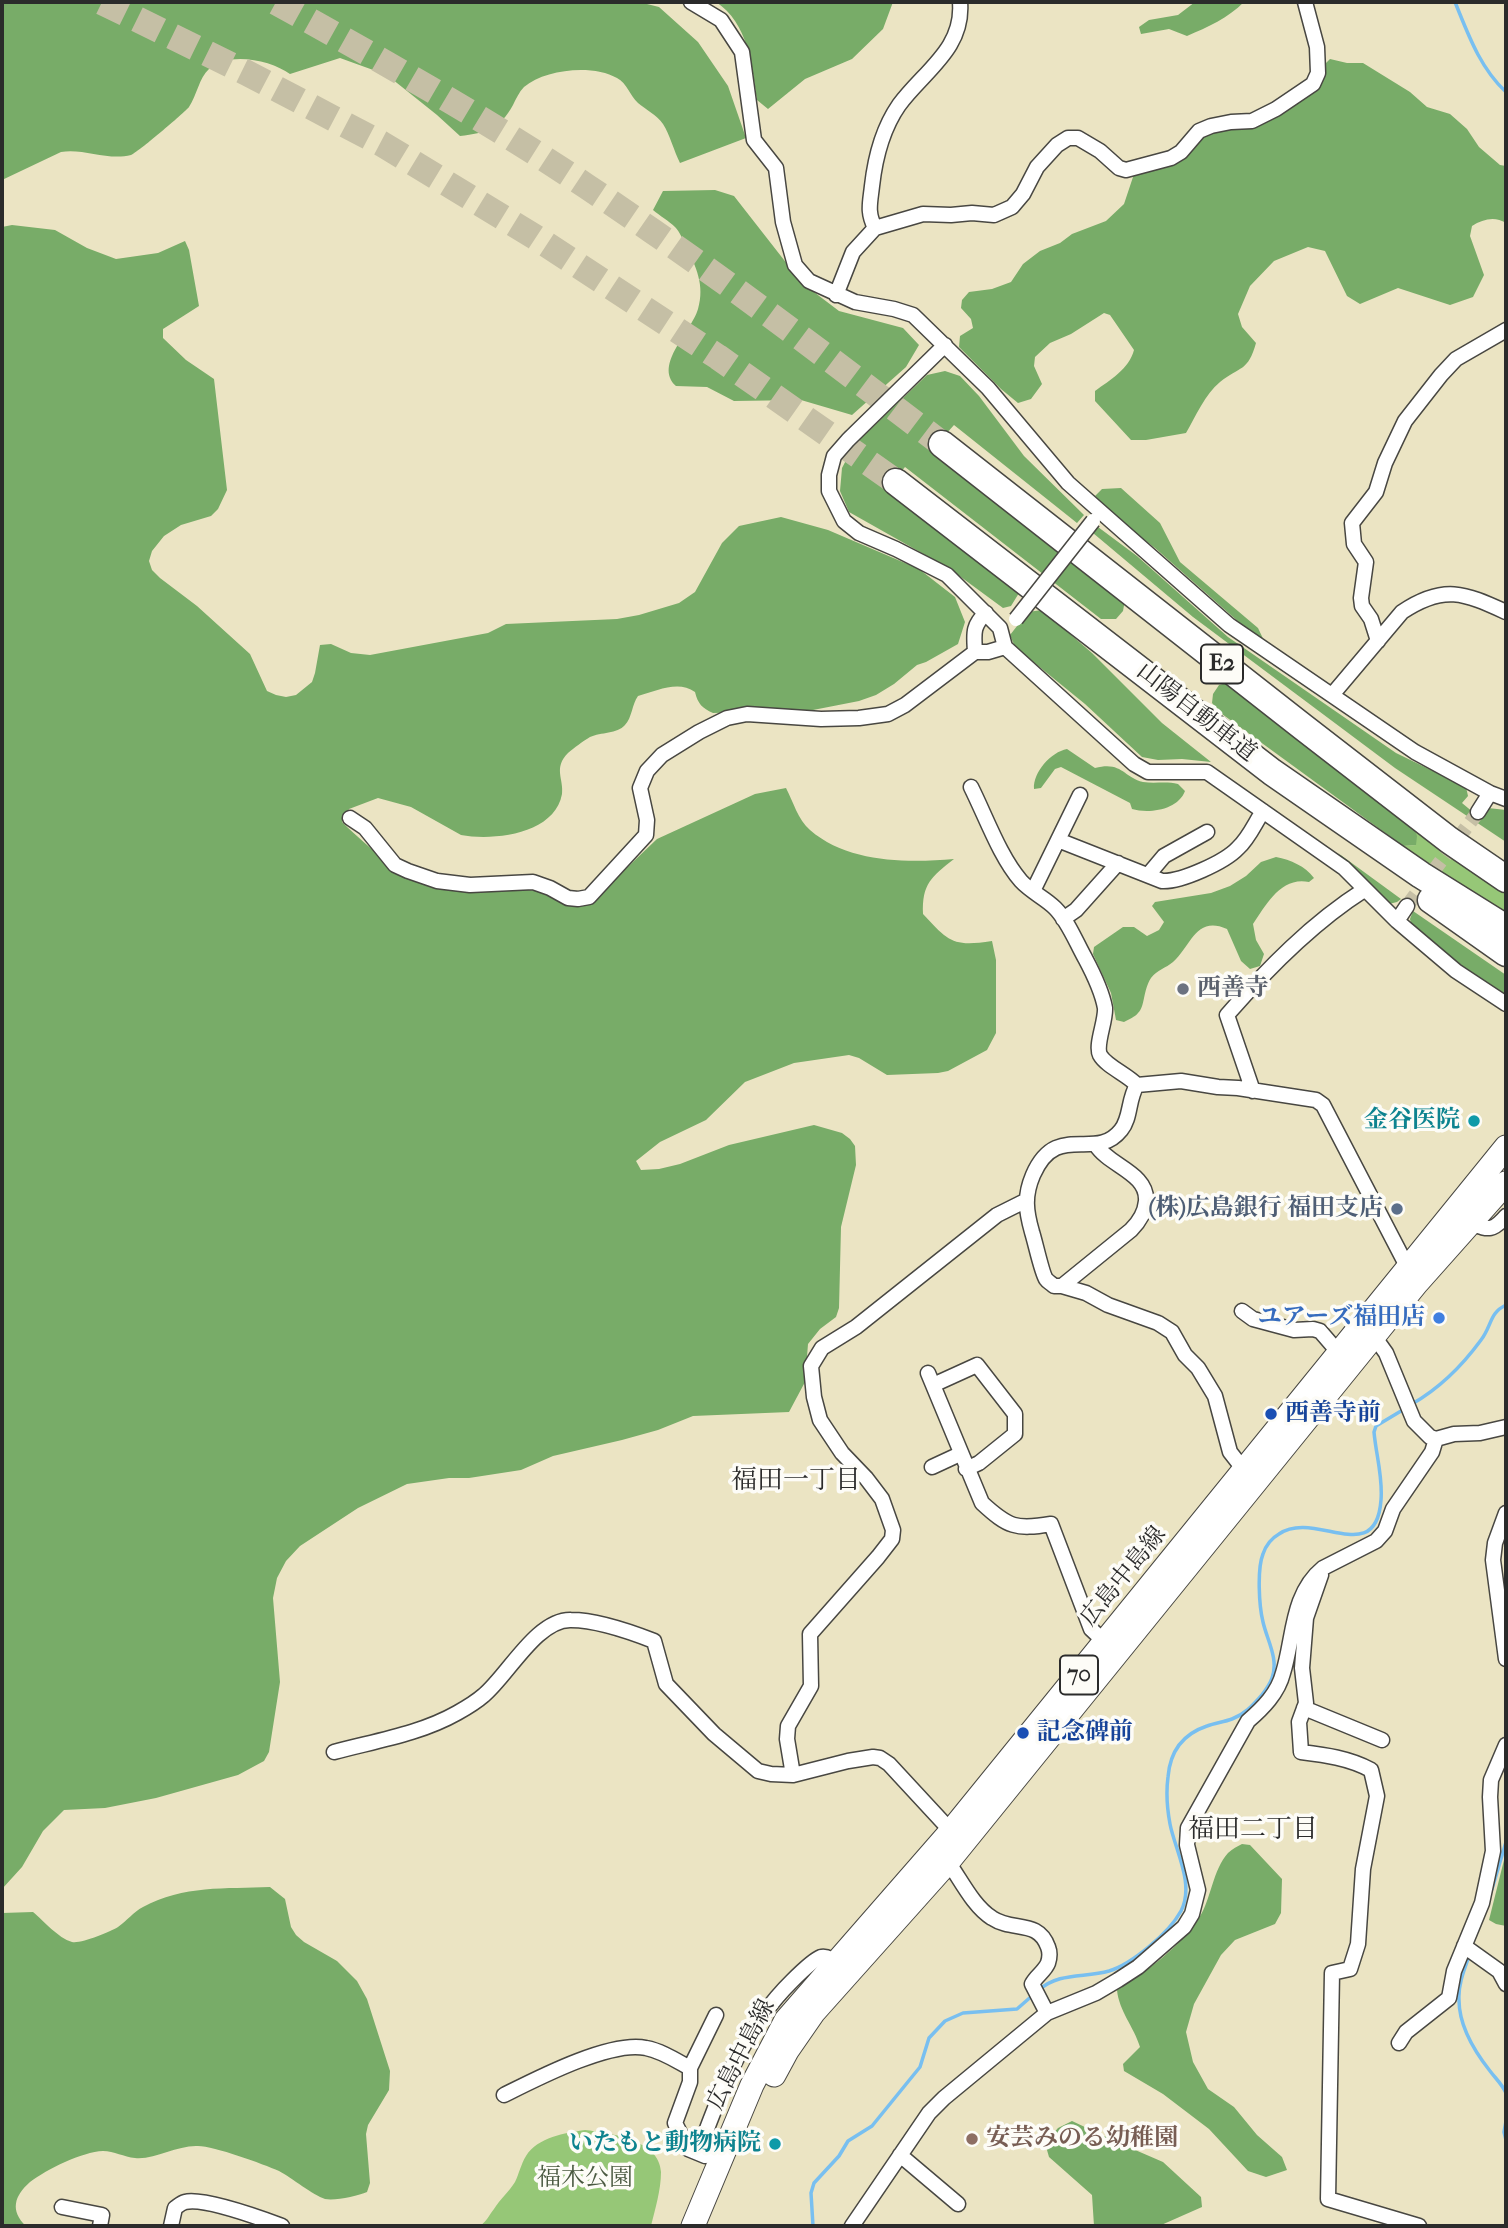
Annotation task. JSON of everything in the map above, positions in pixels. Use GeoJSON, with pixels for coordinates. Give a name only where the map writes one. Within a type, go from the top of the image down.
{"type":"FeatureCollection","features":[{"type":"Feature","properties":{"kind":"highway","name":"E2"},"geometry":{"type":"LineString","coordinates":[[942,444],[1449,840],[1506,879]]}},
{"type":"Feature","properties":{"kind":"highway","name":"山陽自動車道"},"geometry":{"type":"LineString","coordinates":[[896,482],[1202,719],[1343,823],[1506,928]]}},
{"type":"Feature","properties":{"kind":"highway"},"geometry":{"type":"LineString","coordinates":[[1202,719],[1270,780],[1506,953]]}},
{"type":"Feature","properties":{"kind":"highway"},"geometry":{"type":"LineString","coordinates":[[1363,773],[1506,865]]}},
{"type":"Feature","properties":{"kind":"main road","name":"広島中島線"},"geometry":{"type":"LineString","coordinates":[[710,2226],[765,2093],[787,2051],[843,1967],[958,1836],[1412,1276],[1506,1147]]}},
{"type":"Feature","properties":{"kind":"main road","name":"広島中島線"},"geometry":{"type":"LineString","coordinates":[[1412,1276],[1472,1224],[1506,1183]]}},
{"type":"Feature","properties":{"kind":"main road","name":"広島中島線"},"geometry":{"type":"LineString","coordinates":[[1249,1476],[1339,1353],[1368,1330]]}},
{"type":"Feature","properties":{"kind":"main road","name":"広島中島線"},"geometry":{"type":"LineString","coordinates":[[693,2226],[752,2085],[786,2020],[948,1862],[958,1836]]}},
{"type":"Feature","properties":{"kind":"street"},"geometry":{"type":"LineString","coordinates":[[691,2],[721,20],[742,52],[754,141],[776,168],[783,222],[795,265],[809,281],[855,302],[913,315],[988,388],[1096,516],[1146,550],[1229,625],[1415,752],[1506,799]]}},
{"type":"Feature","properties":{"kind":"street"},"geometry":{"type":"LineString","coordinates":[[875,228],[868,215],[874,169],[884,136],[899,106],[946,54],[957,32],[960,2]]}},
{"type":"Feature","properties":{"kind":"street"},"geometry":{"type":"LineString","coordinates":[[836,295],[853,252],[875,228],[923,214],[994,215],[1012,207],[1023,194],[1037,167],[1057,145],[1068,138],[1078,138],[1100,151],[1119,168],[1126,170],[1171,158],[1181,152],[1199,131],[1211,126],[1252,121],[1276,109],[1313,84],[1318,73],[1317,47],[1305,2]]}},
{"type":"Feature","properties":{"kind":"street"},"geometry":{"type":"LineString","coordinates":[[1378,641],[1371,619],[1362,606],[1366,562],[1354,544],[1353,523],[1376,492],[1399,431],[1441,375],[1456,359],[1506,330]]}},
{"type":"Feature","properties":{"kind":"street"},"geometry":{"type":"LineString","coordinates":[[945,345],[834,456],[829,491],[844,521],[859,533],[947,575],[1000,628],[1004,647],[1134,764],[1148,772],[1207,772],[1344,868],[1397,921],[1456,971],[1506,1004]]}},
{"type":"Feature","properties":{"kind":"street"},"geometry":{"type":"LineString","coordinates":[[1000,628],[1016,618],[1096,516]]}},
{"type":"Feature","properties":{"kind":"street"},"geometry":{"type":"LineString","coordinates":[[1332,695],[1402,612],[1416,603],[1433,596],[1455,594],[1470,596],[1506,612]]}},
{"type":"Feature","properties":{"kind":"street"},"geometry":{"type":"LineString","coordinates":[[975,652],[974,634],[977,621],[986,613]]}},
{"type":"Feature","properties":{"kind":"street"},"geometry":{"type":"LineString","coordinates":[[350,818],[365,828],[395,864],[437,881],[470,885],[533,882],[568,898],[589,897],[646,835],[647,820],[640,788],[647,771],[662,755],[699,732],[727,718],[747,714],[821,719],[888,714],[905,705],[975,652],[988,652],[1004,647]]}},
{"type":"Feature","properties":{"kind":"street"},"geometry":{"type":"LineString","coordinates":[[971,788],[996,840],[1022,882],[1054,908],[1087,961],[1105,1008],[1100,1055],[1137,1085]]}},
{"type":"Feature","properties":{"kind":"street"},"geometry":{"type":"LineString","coordinates":[[1478,811],[1490,793]]}},
{"type":"Feature","properties":{"kind":"street"},"geometry":{"type":"LineString","coordinates":[[1033,891],[1080,796]]}},
{"type":"Feature","properties":{"kind":"street"},"geometry":{"type":"LineString","coordinates":[[1058,840],[1162,881],[1182,879],[1228,856],[1242,844],[1263,811]]}},
{"type":"Feature","properties":{"kind":"street"},"geometry":{"type":"LineString","coordinates":[[1148,875],[1164,856],[1207,832]]}},
{"type":"Feature","properties":{"kind":"street"},"geometry":{"type":"LineString","coordinates":[[1063,919],[1076,910],[1118,863]]}},
{"type":"Feature","properties":{"kind":"street"},"geometry":{"type":"LineString","coordinates":[[1254,1091],[1227,1015],[1254,984],[1290,950],[1364,890]]}},
{"type":"Feature","properties":{"kind":"street"},"geometry":{"type":"LineString","coordinates":[[1397,921],[1407,906]]}},
{"type":"Feature","properties":{"kind":"street"},"geometry":{"type":"LineString","coordinates":[[1137,1085],[1181,1080],[1316,1100],[1323,1105],[1412,1276]]}},
{"type":"Feature","properties":{"kind":"street"},"geometry":{"type":"LineString","coordinates":[[1137,1085],[1132,1093],[1121,1132],[1096,1145],[1080,1142],[1051,1149],[1041,1158],[1036,1168],[1025,1201],[1045,1278],[1054,1286],[1086,1293],[1108,1306],[1158,1323],[1172,1332],[1215,1396],[1230,1452],[1249,1476]]}},
{"type":"Feature","properties":{"kind":"street"},"geometry":{"type":"LineString","coordinates":[[1062,1286],[1131,1230],[1141,1220],[1146,1204],[1146,1189],[1137,1179],[1101,1154],[1096,1145]]}},
{"type":"Feature","properties":{"kind":"street"},"geometry":{"type":"LineString","coordinates":[[793,1775],[787,1739],[788,1726],[811,1686],[810,1634],[878,1557],[892,1539],[893,1530],[882,1499],[842,1453],[820,1420],[814,1397],[811,1366],[822,1348],[856,1327],[998,1215],[1025,1201]]}},
{"type":"Feature","properties":{"kind":"street"},"geometry":{"type":"LineString","coordinates":[[1472,1224],[1487,1229],[1498,1225],[1506,1216]]}},
{"type":"Feature","properties":{"kind":"street"},"geometry":{"type":"LineString","coordinates":[[1242,1311],[1253,1319],[1294,1330],[1320,1331],[1339,1353]]}},
{"type":"Feature","properties":{"kind":"street"},"geometry":{"type":"LineString","coordinates":[[1368,1330],[1386,1353],[1407,1406],[1424,1433],[1436,1439],[1506,1427]]}},
{"type":"Feature","properties":{"kind":"street"},"geometry":{"type":"LineString","coordinates":[[967,1469],[979,1463],[1015,1434],[1015,1414],[977,1366],[930,1379],[960,1454],[982,1503],[995,1515],[1014,1526],[1027,1528],[1051,1524],[1091,1629],[1111,1648]]}},
{"type":"Feature","properties":{"kind":"street"},"geometry":{"type":"LineString","coordinates":[[852,2226],[929,2113],[944,2098],[1047,2013],[1096,1993],[1118,1980],[1138,1967],[1184,1927],[1192,1914],[1198,1890],[1187,1845],[1188,1828],[1248,1721],[1272,1696],[1283,1674],[1296,1611],[1307,1587],[1323,1568],[1376,1541],[1385,1531],[1393,1509],[1432,1452],[1436,1439]]}},
{"type":"Feature","properties":{"kind":"street"},"geometry":{"type":"LineString","coordinates":[[932,1467],[960,1454]]}},
{"type":"Feature","properties":{"kind":"street"},"geometry":{"type":"LineString","coordinates":[[1506,1513],[1495,1543],[1493,1560],[1506,1659]]}},
{"type":"Feature","properties":{"kind":"street"},"geometry":{"type":"LineString","coordinates":[[1323,1568],[1306,1618],[1301,1668],[1306,1703],[1299,1722],[1301,1752],[1359,1763],[1371,1770],[1377,1796],[1363,1869],[1358,1944],[1350,1969],[1332,1973],[1328,2199],[1419,2226]]}},
{"type":"Feature","properties":{"kind":"street"},"geometry":{"type":"LineString","coordinates":[[334,1752],[414,1731],[456,1714],[483,1696],[527,1646],[549,1626],[569,1619],[625,1630],[654,1641],[666,1684],[714,1734],[758,1771],[793,1775],[848,1761],[880,1758],[889,1764],[958,1836]]}},
{"type":"Feature","properties":{"kind":"street"},"geometry":{"type":"LineString","coordinates":[[1304,1708],[1382,1740]]}},
{"type":"Feature","properties":{"kind":"street"},"geometry":{"type":"LineString","coordinates":[[1399,2043],[1406,2032],[1449,1998],[1454,1971],[1482,1903],[1493,1851],[1491,1780],[1506,1745]]}},
{"type":"Feature","properties":{"kind":"street"},"geometry":{"type":"LineString","coordinates":[[948,1862],[973,1898],[993,1919],[1039,1931],[1045,1940],[1050,1952],[1048,1965],[1035,1977],[1032,1984],[1047,2013]]}},
{"type":"Feature","properties":{"kind":"street"},"geometry":{"type":"LineString","coordinates":[[1464,1946],[1499,1971],[1506,1984]]}},
{"type":"Feature","properties":{"kind":"street"},"geometry":{"type":"LineString","coordinates":[[698,2153],[734,2062],[772,2000],[821,1957],[843,1967]]}},
{"type":"Feature","properties":{"kind":"street"},"geometry":{"type":"LineString","coordinates":[[716,2015],[690,2068],[690,2082],[675,2123],[688,2148],[719,2163]]}},
{"type":"Feature","properties":{"kind":"street"},"geometry":{"type":"LineString","coordinates":[[504,2095],[573,2062],[634,2047],[653,2050],[690,2068]]}},
{"type":"Feature","properties":{"kind":"street"},"geometry":{"type":"LineString","coordinates":[[900,2155],[958,2204]]}},
{"type":"Feature","properties":{"kind":"street"},"geometry":{"type":"LineString","coordinates":[[171,2226],[175,2208],[184,2202],[198,2202],[247,2220],[282,2226]]}},
{"type":"Feature","properties":{"kind":"street"},"geometry":{"type":"LineString","coordinates":[[62,2207],[102,2215],[100,2226]]}},
{"type":"Feature","properties":{"kind":"green space"},"geometry":{"type":"Polygon","coordinates":[[[2,2],[639,2],[659,7],[698,42],[728,86],[746,138],[680,163],[660,121],[638,103],[620,80],[595,71],[569,70],[533,81],[522,89],[508,113],[497,125],[485,131],[460,136],[387,75],[340,58],[290,74],[272,65],[238,59],[217,63],[209,69],[189,107],[131,155],[61,152],[2,180],[2,2]]]}},
{"type":"Feature","properties":{"kind":"green space"},"geometry":{"type":"Polygon","coordinates":[[[716,2],[893,2],[883,29],[852,59],[805,79],[768,109],[757,100],[750,59],[742,33],[727,11],[716,2]]]}},
{"type":"Feature","properties":{"kind":"green space"},"geometry":{"type":"Polygon","coordinates":[[[1195,2],[1244,2],[1210,26],[1187,36],[1169,29],[1141,34],[1139,27],[1149,20],[1178,15],[1195,2]]]}},
{"type":"Feature","properties":{"kind":"green space"},"geometry":{"type":"Polygon","coordinates":[[[1330,59],[1363,63],[1410,92],[1427,107],[1450,114],[1467,129],[1479,147],[1500,165],[1506,166],[1506,223],[1489,219],[1472,226],[1470,236],[1484,275],[1473,297],[1450,305],[1398,288],[1360,304],[1347,296],[1325,251],[1308,247],[1274,261],[1250,286],[1238,314],[1242,327],[1256,343],[1250,359],[1215,387],[1186,433],[1146,440],[1131,440],[1095,401],[1095,391],[1128,363],[1134,350],[1110,315],[1104,313],[1071,334],[1050,343],[1035,357],[1034,366],[1042,384],[1031,399],[1018,403],[959,347],[960,336],[973,328],[971,319],[961,308],[962,300],[969,292],[992,289],[1011,282],[1023,264],[1040,251],[1060,243],[1072,234],[1106,221],[1124,204],[1134,174],[1194,147],[1210,131],[1316,89],[1324,78],[1322,67],[1330,59]]]}},
{"type":"Feature","properties":{"kind":"green space"},"geometry":{"type":"Polygon","coordinates":[[[715,190],[734,196],[802,283],[839,311],[903,328],[919,345],[906,367],[852,415],[801,400],[734,401],[707,387],[676,386],[670,378],[671,358],[698,309],[700,284],[693,261],[678,231],[653,210],[663,191],[715,190]]]}},
{"type":"Feature","properties":{"kind":"green space"},"geometry":{"type":"Polygon","coordinates":[[[12,225],[55,230],[87,248],[116,259],[158,253],[185,241],[199,306],[163,329],[163,338],[186,360],[214,379],[227,490],[218,509],[211,516],[181,525],[164,536],[152,551],[149,561],[152,570],[160,578],[197,606],[250,654],[267,691],[276,695],[296,695],[312,682],[320,645],[331,644],[351,653],[370,655],[488,633],[506,624],[617,619],[679,603],[695,592],[722,543],[739,526],[781,517],[828,530],[919,569],[955,597],[965,622],[958,644],[917,665],[876,695],[859,701],[813,710],[713,713],[701,705],[695,692],[682,687],[638,696],[629,719],[622,728],[590,737],[568,753],[561,764],[562,794],[557,807],[548,818],[521,832],[490,837],[461,835],[411,807],[378,798],[349,809],[342,822],[392,864],[436,887],[462,891],[537,891],[573,906],[592,901],[657,839],[755,794],[786,788],[806,826],[825,841],[842,849],[860,855],[898,860],[954,859],[939,871],[926,888],[923,914],[939,931],[953,940],[968,943],[992,941],[996,960],[996,1033],[987,1050],[948,1071],[938,1073],[887,1075],[849,1055],[794,1063],[745,1082],[706,1120],[660,1142],[636,1161],[641,1170],[659,1169],[729,1145],[814,1125],[842,1133],[855,1146],[856,1165],[841,1227],[839,1308],[836,1317],[820,1329],[808,1344],[805,1382],[789,1412],[693,1416],[658,1430],[553,1456],[521,1470],[407,1484],[358,1508],[300,1546],[286,1561],[277,1578],[273,1598],[280,1682],[269,1752],[264,1761],[238,1775],[156,1798],[105,1808],[64,1810],[43,1831],[22,1867],[2,1889],[2,227],[12,225]]]}},
{"type":"Feature","properties":{"kind":"green space"},"geometry":{"type":"Polygon","coordinates":[[[945,371],[960,376],[979,396],[1024,456],[1084,515],[1077,523],[954,425],[937,444],[1125,600],[1123,611],[1116,619],[1101,619],[905,467],[888,487],[1019,593],[1011,606],[1003,608],[950,569],[849,512],[840,491],[842,468],[854,445],[927,375],[945,371]]]}},
{"type":"Feature","properties":{"kind":"green space"},"geometry":{"type":"Polygon","coordinates":[[[1121,488],[1160,523],[1180,562],[1258,628],[1267,647],[1155,548],[1117,519],[1095,496],[1102,489],[1121,488]]]}},
{"type":"Feature","properties":{"kind":"green space"},"geometry":{"type":"Polygon","coordinates":[[[1098,527],[1137,556],[1228,637],[1396,753],[1466,787],[1468,796],[1462,803],[1480,818],[1488,808],[1506,810],[1506,842],[1395,768],[1193,617],[1093,533],[1098,527]]]}},
{"type":"Feature","properties":{"kind":"green space"},"geometry":{"type":"Polygon","coordinates":[[[1042,610],[1092,653],[1162,723],[1211,762],[1142,757],[1085,704],[1015,647],[1010,635],[1028,612],[1042,610]]]}},
{"type":"Feature","properties":{"kind":"green space"},"geometry":{"type":"Polygon","coordinates":[[[1227,683],[1412,821],[1417,836],[1416,845],[1403,846],[1222,714],[1212,703],[1213,694],[1219,685],[1227,683]]]}},
{"type":"Feature","properties":{"kind":"green space"},"geometry":{"type":"Polygon","coordinates":[[[1067,749],[1095,768],[1117,768],[1136,780],[1178,784],[1185,791],[1176,803],[1162,809],[1132,809],[1130,803],[1061,767],[1055,769],[1041,788],[1034,789],[1036,776],[1044,764],[1055,754],[1067,749]]]}},
{"type":"Feature","properties":{"kind":"green space"},"geometry":{"type":"Polygon","coordinates":[[[1412,821],[1506,894],[1506,915],[1403,846],[1416,845],[1412,821]]]}},
{"type":"Feature","properties":{"kind":"green space"},"geometry":{"type":"Polygon","coordinates":[[[1338,853],[1401,899],[1389,904],[1373,891],[1338,853]]]}},
{"type":"Feature","properties":{"kind":"green space"},"geometry":{"type":"Polygon","coordinates":[[[1276,857],[1297,864],[1314,878],[1309,882],[1290,883],[1282,888],[1253,924],[1256,940],[1264,954],[1260,966],[1250,969],[1241,961],[1227,929],[1208,926],[1195,934],[1173,962],[1151,978],[1142,1007],[1137,1014],[1124,1022],[1116,1020],[1111,993],[1093,954],[1094,947],[1123,927],[1134,927],[1147,936],[1159,930],[1164,922],[1152,906],[1155,902],[1211,893],[1230,886],[1261,862],[1276,857]]]}},
{"type":"Feature","properties":{"kind":"green space"},"geometry":{"type":"Polygon","coordinates":[[[1413,911],[1506,975],[1506,995],[1474,976],[1412,928],[1410,919],[1413,911]]]}},
{"type":"Feature","properties":{"kind":"green space"},"geometry":{"type":"Polygon","coordinates":[[[1242,1844],[1250,1845],[1282,1879],[1281,1913],[1275,1924],[1235,1940],[1221,1955],[1194,2004],[1186,2032],[1193,2062],[1208,2089],[1234,2107],[1257,2135],[1282,2157],[1287,2170],[1266,2177],[1248,2171],[1209,2129],[1163,2094],[1124,2071],[1123,2064],[1140,2047],[1117,1990],[1162,1958],[1191,1929],[1203,1911],[1223,1860],[1242,1844]]]}},
{"type":"Feature","properties":{"kind":"green space"},"geometry":{"type":"Polygon","coordinates":[[[1506,1852],[1506,1926],[1489,1920],[1506,1852]]]}},
{"type":"Feature","properties":{"kind":"green space"},"geometry":{"type":"Polygon","coordinates":[[[270,1887],[285,1899],[291,1927],[296,1935],[337,1961],[357,1981],[367,1999],[390,2071],[389,2090],[368,2125],[366,2134],[370,2183],[367,2192],[346,2198],[325,2199],[279,2171],[205,2147],[190,2146],[143,2158],[103,2151],[85,2154],[65,2162],[30,2182],[20,2193],[16,2204],[18,2215],[26,2226],[2,2226],[2,1913],[33,1912],[62,1937],[76,1942],[114,1929],[139,1909],[174,1895],[205,1889],[270,1887]]]}},
{"type":"Feature","properties":{"kind":"green space"},"geometry":{"type":"Polygon","coordinates":[[[1072,2121],[1163,2162],[1201,2197],[1202,2207],[1159,2226],[1094,2226],[1092,2195],[1049,2157],[1045,2143],[1058,2128],[1072,2121]]]}},
{"type":"Feature","properties":{"kind":"green space","name":"福木公園"},"geometry":{"type":"Polygon","coordinates":[[[585,2130],[620,2136],[643,2145],[652,2152],[661,2172],[651,2226],[480,2226],[513,2186],[524,2159],[537,2144],[552,2137],[585,2130]]]}},
{"type":"Feature","properties":{"kind":"waterway"},"geometry":{"type":"LineString","coordinates":[[1455,2],[1482,61],[1506,92]]}},
{"type":"Feature","properties":{"kind":"waterway"},"geometry":{"type":"LineString","coordinates":[[1412,1404],[1441,1384],[1466,1359],[1485,1335],[1496,1312],[1506,1305]]}},
{"type":"Feature","properties":{"kind":"waterway"},"geometry":{"type":"LineString","coordinates":[[1039,1990],[1055,1980],[1109,1971],[1128,1962],[1159,1938],[1181,1911],[1185,1901],[1185,1878],[1169,1818],[1169,1768],[1175,1752],[1185,1739],[1199,1729],[1245,1712],[1261,1696],[1271,1680],[1274,1664],[1263,1622],[1260,1597],[1260,1569],[1264,1551],[1276,1536],[1294,1528],[1342,1534],[1368,1531],[1377,1520],[1381,1500],[1374,1432],[1376,1426],[1406,1408]]}},
{"type":"Feature","properties":{"kind":"waterway"},"geometry":{"type":"LineString","coordinates":[[1492,1889],[1506,1842]]}},
{"type":"Feature","properties":{"kind":"waterway"},"geometry":{"type":"LineString","coordinates":[[1469,1956],[1459,1989],[1462,2019],[1484,2064],[1506,2093]]}},
{"type":"Feature","properties":{"kind":"waterway"},"geometry":{"type":"LineString","coordinates":[[813,2226],[811,2193],[814,2183],[839,2156],[848,2141],[872,2126],[920,2067],[929,2038],[945,2021],[963,2013],[1017,2009],[1033,1995]]}},
{"type":"Feature","properties":{"kind":"waterway"},"geometry":{"type":"LineString","coordinates":[[1506,2121],[1506,2140]]}},
{"type":"Feature","properties":{"kind":"tunnel"},"geometry":{"type":"LineString","coordinates":[[102,2],[245,72],[382,144],[535,237],[718,357],[896,482]]}},
{"type":"Feature","properties":{"kind":"tunnel"},"geometry":{"type":"LineString","coordinates":[[276,2],[472,114],[586,186],[721,280],[942,444]]}},
{"type":"Feature","properties":{"kind":"tunnel"},"geometry":{"type":"LineString","coordinates":[[1407,906],[1478,812]]}},
{"type":"Feature","properties":{"kind":"place","name":"西善寺"},"geometry":{"type":"Point","coordinates":[1183,989]}},
{"type":"Feature","properties":{"kind":"place","name":"金谷医院"},"geometry":{"type":"Point","coordinates":[1474,1121]}},
{"type":"Feature","properties":{"kind":"place","name":"(株)広島銀行 福田支店"},"geometry":{"type":"Point","coordinates":[1397,1209]}},
{"type":"Feature","properties":{"kind":"place","name":"ユアーズ福田店"},"geometry":{"type":"Point","coordinates":[1439,1318]}},
{"type":"Feature","properties":{"kind":"place","name":"西善寺前"},"geometry":{"type":"Point","coordinates":[1271,1414]}},
{"type":"Feature","properties":{"kind":"place","name":"記念碑前"},"geometry":{"type":"Point","coordinates":[1023,1733]}},
{"type":"Feature","properties":{"kind":"place","name":"安芸みのる幼稚園"},"geometry":{"type":"Point","coordinates":[972,2139]}},
{"type":"Feature","properties":{"kind":"place","name":"いたもと動物病院"},"geometry":{"type":"Point","coordinates":[775,2144]}},
{"type":"Feature","properties":{"kind":"district","name":"福田一丁目"},"geometry":{"type":"Point","coordinates":[796,1482]}},
{"type":"Feature","properties":{"kind":"district","name":"福田二丁目"},"geometry":{"type":"Point","coordinates":[1253,1831]}}]}
